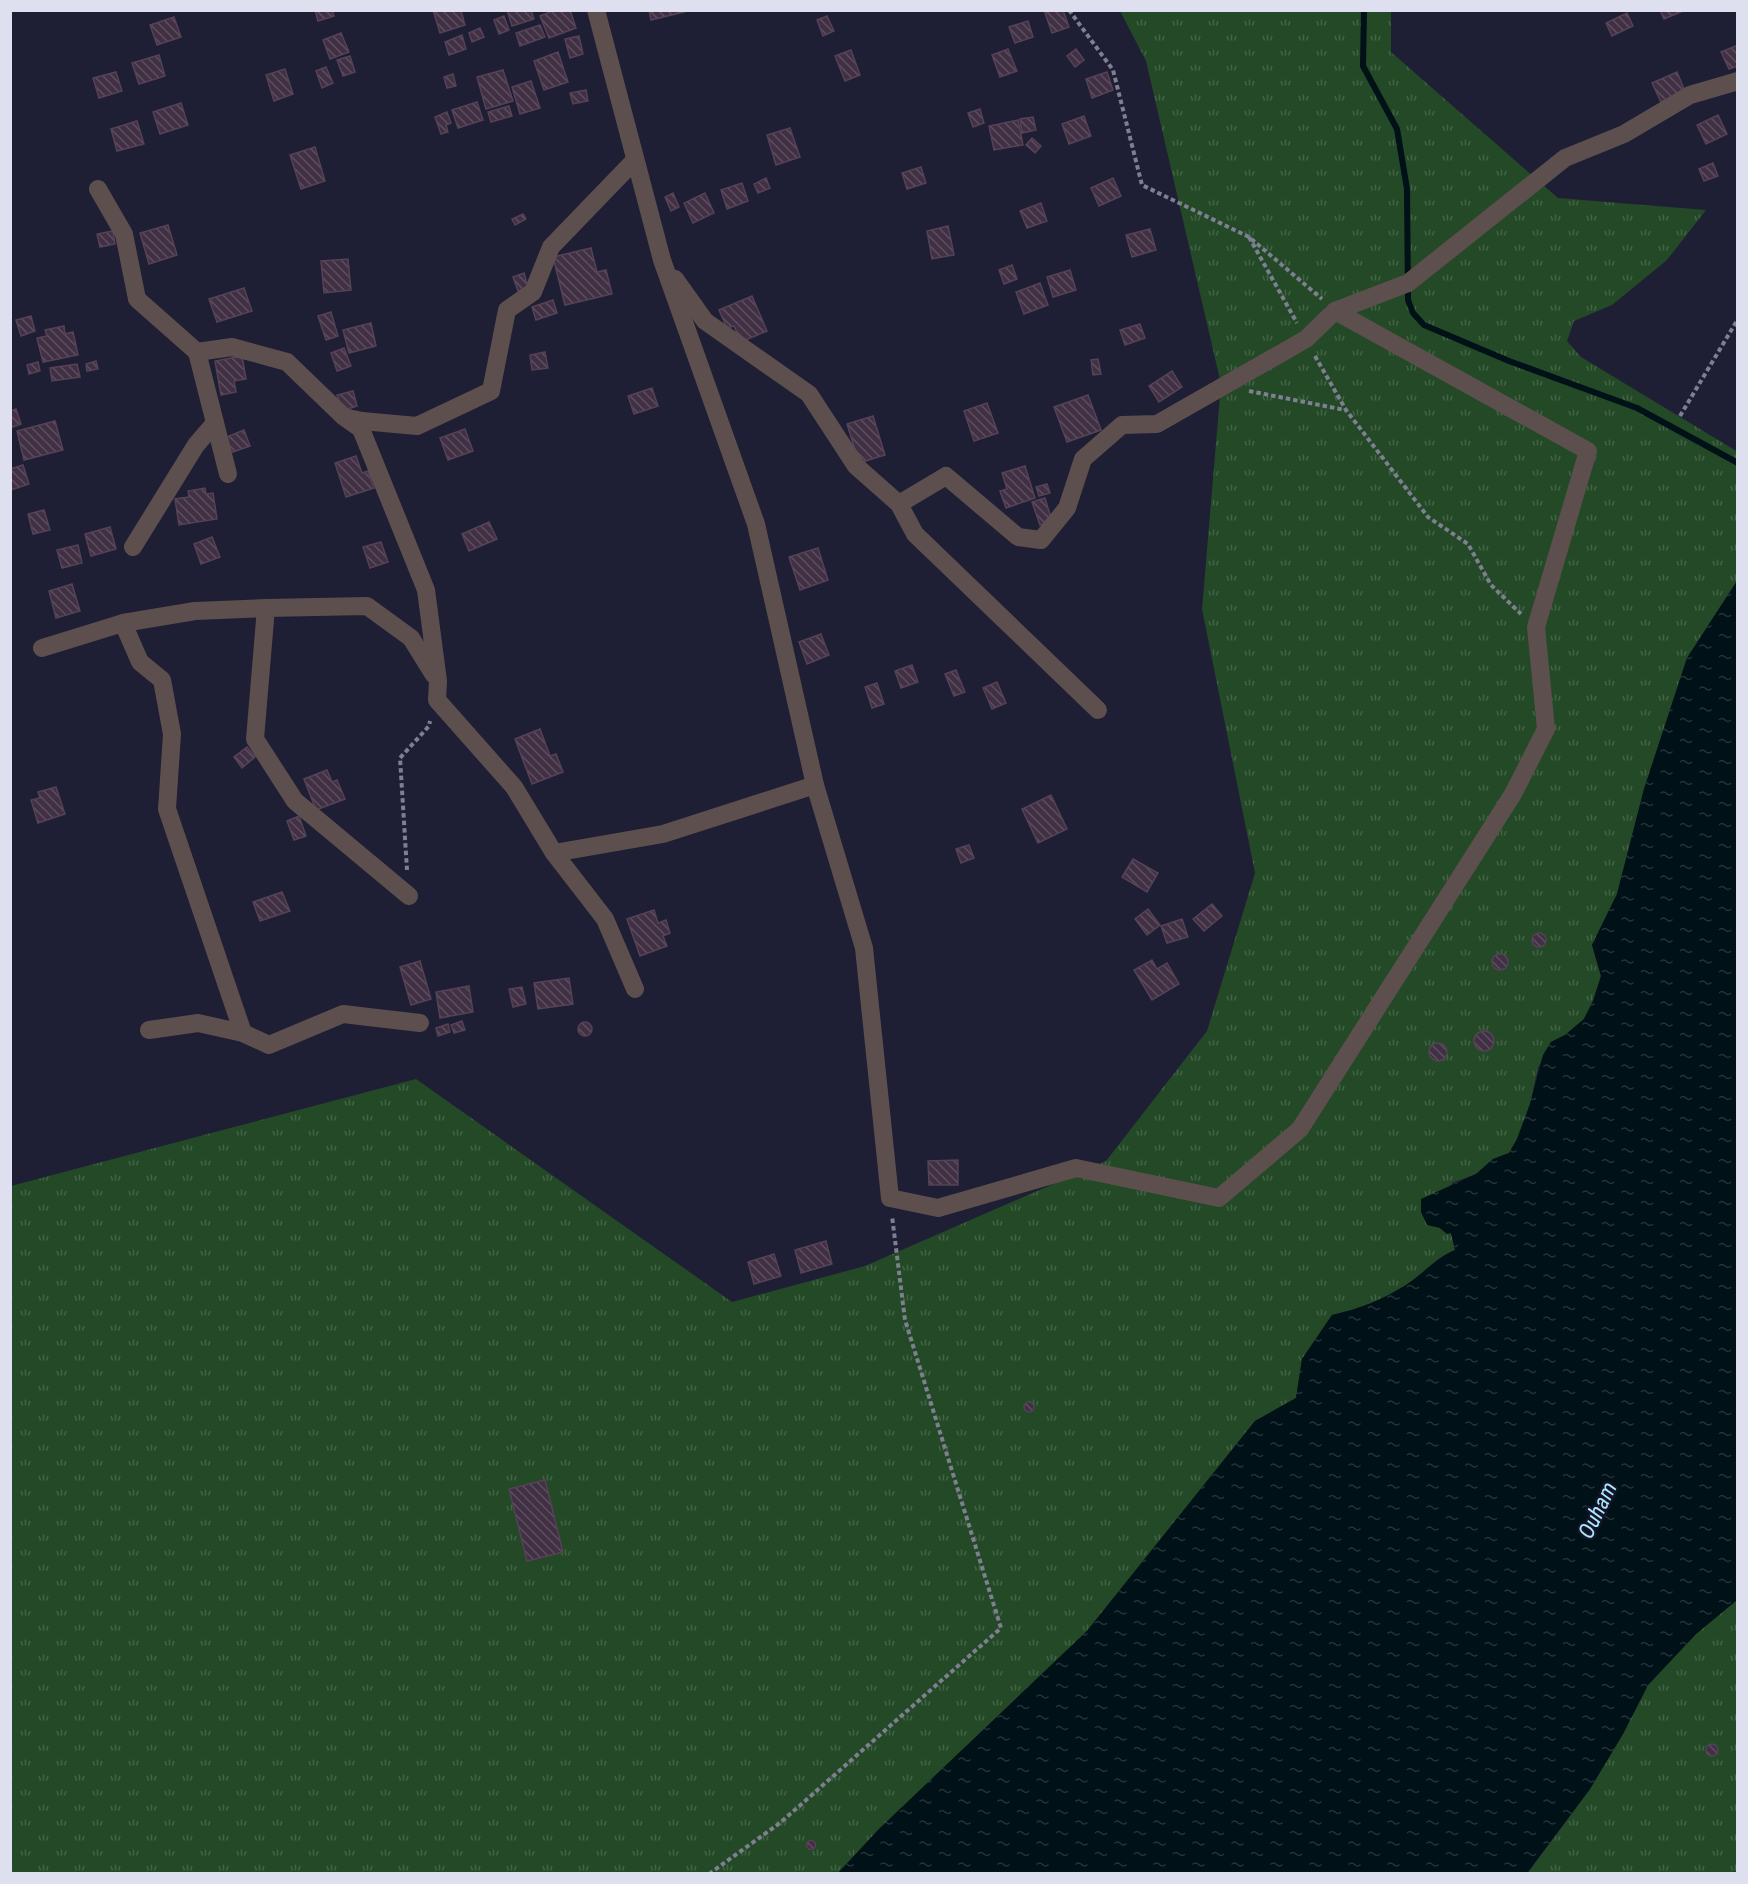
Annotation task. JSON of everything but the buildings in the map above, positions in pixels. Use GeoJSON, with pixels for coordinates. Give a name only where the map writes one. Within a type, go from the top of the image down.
{"type":"FeatureCollection","features":[{"type":"Feature","properties":{"kind":"street"},"geometry":{"type":"LineString","coordinates":[[596,10],[662,260],[756,524],[814,785],[864,948],[890,1198],[938,1208],[1076,1168],[1219,1198],[1300,1128],[1513,794],[1546,729],[1536,627],[1588,451],[1335,311]]}},
{"type":"Feature","properties":{"kind":"street"},"geometry":{"type":"LineString","coordinates":[[899,504],[946,476],[1018,537],[1041,540],[1067,508],[1083,459],[1122,425],[1157,424],[1306,339],[1335,311],[1408,283],[1565,158],[1624,134],[1690,95],[1737,81]]}},
{"type":"Feature","properties":{"kind":"street"},"geometry":{"type":"LineString","coordinates":[[344,417],[417,426],[492,392],[507,310],[533,292],[551,247],[636,160]]}},
{"type":"Feature","properties":{"kind":"street"},"geometry":{"type":"LineString","coordinates":[[98,189],[124,234],[137,299],[197,352],[228,474]]}},
{"type":"Feature","properties":{"kind":"street"},"geometry":{"type":"LineString","coordinates":[[662,260],[705,321],[809,394],[856,466],[899,504],[915,534],[1098,710]]}},
{"type":"Feature","properties":{"kind":"street"},"geometry":{"type":"LineString","coordinates":[[197,352],[232,347],[286,362],[344,417],[361,429],[426,590],[438,681],[437,700],[514,787],[554,852],[605,919],[635,989]]}},
{"type":"Feature","properties":{"kind":"street"},"geometry":{"type":"LineString","coordinates":[[133,547],[196,445],[215,423]]}},
{"type":"Feature","properties":{"kind":"street"},"geometry":{"type":"LineString","coordinates":[[42,648],[123,623],[195,611],[367,606],[411,638],[438,681]]}},
{"type":"Feature","properties":{"kind":"street"},"geometry":{"type":"LineString","coordinates":[[266,608],[255,739],[294,801],[409,896]]}},
{"type":"Feature","properties":{"kind":"street"},"geometry":{"type":"LineString","coordinates":[[123,623],[140,662],[162,680],[172,734],[167,809],[243,1033]]}},
{"type":"Feature","properties":{"kind":"street"},"geometry":{"type":"LineString","coordinates":[[554,852],[663,834],[814,785]]}},
{"type":"Feature","properties":{"kind":"street"},"geometry":{"type":"LineString","coordinates":[[149,1029],[198,1023],[243,1033],[269,1045],[343,1014],[420,1023]]}},
{"type":"Feature","properties":{"kind":"path"},"geometry":{"type":"LineString","coordinates":[[1069,10],[1113,70],[1142,185],[1249,237],[1335,311]]}},
{"type":"Feature","properties":{"kind":"path"},"geometry":{"type":"LineString","coordinates":[[1249,237],[1346,410],[1428,517],[1468,544],[1491,585],[1536,627]]}},
{"type":"Feature","properties":{"kind":"path"},"geometry":{"type":"LineString","coordinates":[[1680,416],[1737,319]]}},
{"type":"Feature","properties":{"kind":"path"},"geometry":{"type":"LineString","coordinates":[[1229,382],[1254,393],[1346,410]]}},
{"type":"Feature","properties":{"kind":"path"},"geometry":{"type":"LineString","coordinates":[[409,896],[400,759],[429,726],[437,700]]}},
{"type":"Feature","properties":{"kind":"path"},"geometry":{"type":"LineString","coordinates":[[709,1874],[780,1823],[1001,1628],[904,1320],[890,1198]]}},
{"type":"Feature","properties":{"kind":"green space"},"geometry":{"type":"Polygon","coordinates":[[[1120,11],[1391,11],[1391,52],[1558,198],[1706,210],[1667,260],[1612,305],[1574,321],[1567,341],[1581,357],[1738,452],[1737,581],[1687,658],[1644,789],[1617,894],[1592,945],[1601,976],[1593,1001],[1584,1019],[1565,1035],[1551,1042],[1538,1068],[1530,1104],[1517,1139],[1509,1153],[1493,1159],[1476,1174],[1452,1183],[1440,1228],[1447,1234],[1451,1233],[1455,1250],[1388,1295],[1361,1307],[1332,1315],[1302,1359],[1296,1398],[1255,1421],[1087,1631],[879,1829],[838,1873],[11,1874],[11,1186],[416,1079],[732,1302],[865,1266],[1106,1161],[1207,1031],[1255,873],[1202,609],[1221,384],[1146,61],[1120,11]]]}},
{"type":"Feature","properties":{"kind":"green space"},"geometry":{"type":"Polygon","coordinates":[[[1737,1600],[1737,1873],[1527,1874],[1590,1789],[1623,1734],[1648,1685],[1696,1634],[1737,1600]]]}},
{"type":"Feature","properties":{"kind":"water","name":"Ouham"},"geometry":{"type":"Polygon","coordinates":[[[1737,581],[1737,1600],[1696,1634],[1648,1685],[1623,1734],[1590,1789],[1527,1873],[838,1873],[879,1829],[1087,1631],[1255,1421],[1296,1398],[1302,1359],[1332,1315],[1361,1307],[1388,1295],[1455,1250],[1451,1233],[1447,1234],[1440,1228],[1427,1225],[1421,1212],[1421,1199],[1476,1174],[1493,1159],[1509,1153],[1517,1139],[1530,1104],[1543,1055],[1551,1042],[1565,1035],[1584,1019],[1601,976],[1592,945],[1617,894],[1644,789],[1687,658],[1737,581]]]}},
{"type":"Feature","properties":{"kind":"waterway"},"geometry":{"type":"LineString","coordinates":[[1364,10],[1363,66],[1397,129],[1407,189],[1408,300],[1413,313],[1424,325],[1509,361],[1637,408],[1738,463]]}}]}
